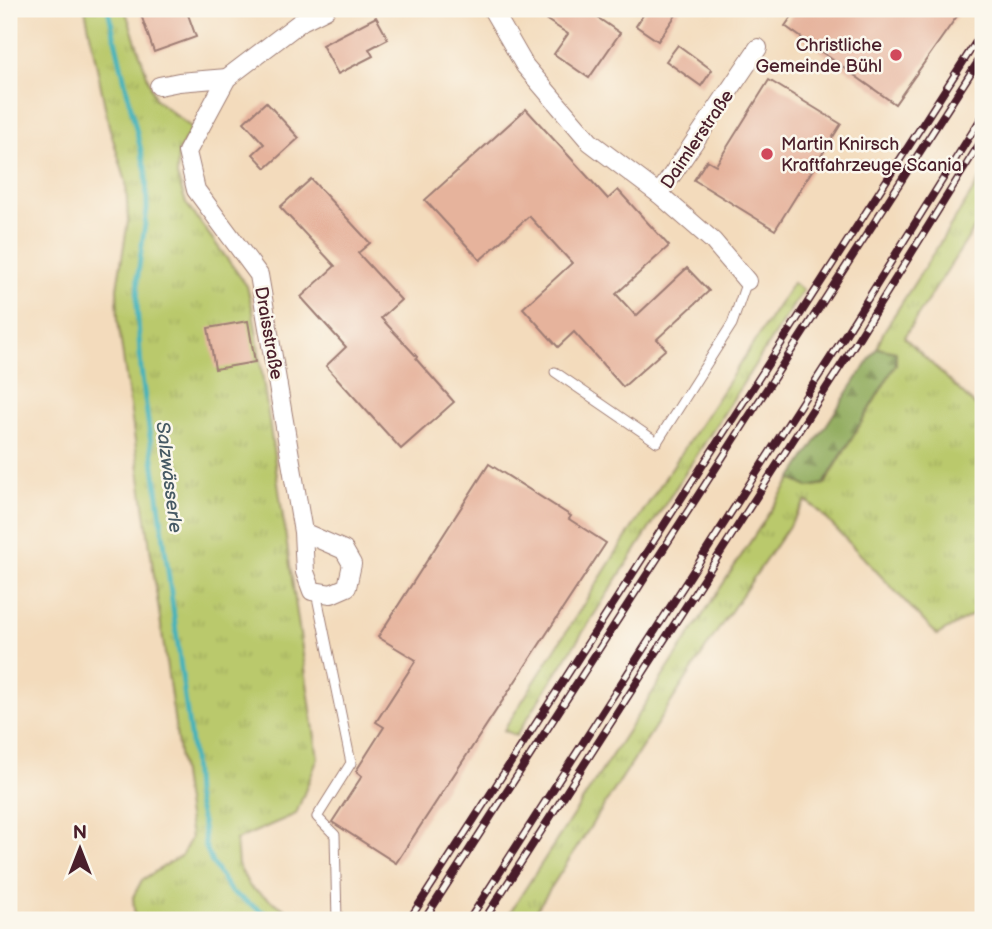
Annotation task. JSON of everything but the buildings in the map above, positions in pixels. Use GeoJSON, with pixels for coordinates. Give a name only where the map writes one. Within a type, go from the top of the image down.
{"type":"FeatureCollection","features":[{"type":"Feature","properties":{"kind":"street","name":"Draisstraße"},"geometry":{"type":"LineString","coordinates":[[316,592],[312,591],[305,572],[303,532],[259,275],[196,190],[187,152],[227,78],[302,21],[326,9]]}},
{"type":"Feature","properties":{"kind":"street","name":"Daimlerstraße"},"geometry":{"type":"LineString","coordinates":[[492,9],[525,66],[590,142],[659,194],[713,241],[747,281]]}},
{"type":"Feature","properties":{"kind":"street","name":"Daimlerstraße"},"geometry":{"type":"LineString","coordinates":[[659,194],[758,48]]}},
{"type":"Feature","properties":{"kind":"street"},"geometry":{"type":"LineString","coordinates":[[159,86],[227,78]]}},
{"type":"Feature","properties":{"kind":"street"},"geometry":{"type":"LineString","coordinates":[[303,532],[344,550],[352,564],[347,587],[331,594],[316,592]]}},
{"type":"Feature","properties":{"kind":"lane"},"geometry":{"type":"LineString","coordinates":[[555,372],[657,442],[733,324],[747,281]]}},
{"type":"Feature","properties":{"kind":"lane"},"geometry":{"type":"LineString","coordinates":[[316,592],[351,763],[317,817],[335,835],[337,920]]}},
{"type":"Feature","properties":{"kind":"green space"},"geometry":{"type":"Polygon","coordinates":[[[85,9],[125,9],[155,99],[192,128],[178,152],[177,176],[186,203],[247,286],[253,311],[318,758],[296,814],[236,840],[238,865],[250,887],[302,920],[135,920],[133,897],[142,880],[182,855],[191,838],[118,321],[117,288],[128,221],[126,182],[109,126],[85,9]]]}},
{"type":"Feature","properties":{"kind":"green space"},"geometry":{"type":"Polygon","coordinates":[[[983,175],[983,215],[904,337],[983,413],[983,609],[937,635],[818,510],[806,501],[714,636],[530,920],[505,920],[791,479],[808,487],[825,484],[896,364],[896,352],[877,348],[884,331],[983,175]]]}},
{"type":"Feature","properties":{"kind":"green space"},"geometry":{"type":"Polygon","coordinates":[[[793,283],[803,290],[516,736],[504,730],[623,542],[793,283]]]}},
{"type":"Feature","properties":{"kind":"green space"},"geometry":{"type":"Polygon","coordinates":[[[877,348],[896,352],[896,364],[824,484],[808,487],[791,479],[877,348]]]}},
{"type":"Feature","properties":{"kind":"waterway","name":"Salzwässerle"},"geometry":{"type":"LineString","coordinates":[[108,9],[146,172],[147,209],[138,274],[137,305],[141,369],[193,758],[195,795],[205,845],[212,863],[231,892],[276,920]]}},
{"type":"Feature","properties":{"kind":"railway"},"geometry":{"type":"LineString","coordinates":[[409,920],[983,31]]}},
{"type":"Feature","properties":{"kind":"railway"},"geometry":{"type":"LineString","coordinates":[[424,920],[983,54]]}},
{"type":"Feature","properties":{"kind":"railway"},"geometry":{"type":"LineString","coordinates":[[469,920],[847,332],[983,115]]}},
{"type":"Feature","properties":{"kind":"railway"},"geometry":{"type":"LineString","coordinates":[[484,920],[858,339],[983,138]]}},
{"type":"Feature","properties":{"kind":"place","name":"Christliche Gemeinde Bühl"},"geometry":{"type":"Point","coordinates":[896,55]}},
{"type":"Feature","properties":{"kind":"place","name":"Martin Knirsch Kraftfahrzeuge Scania"},"geometry":{"type":"Point","coordinates":[767,154]}}]}
